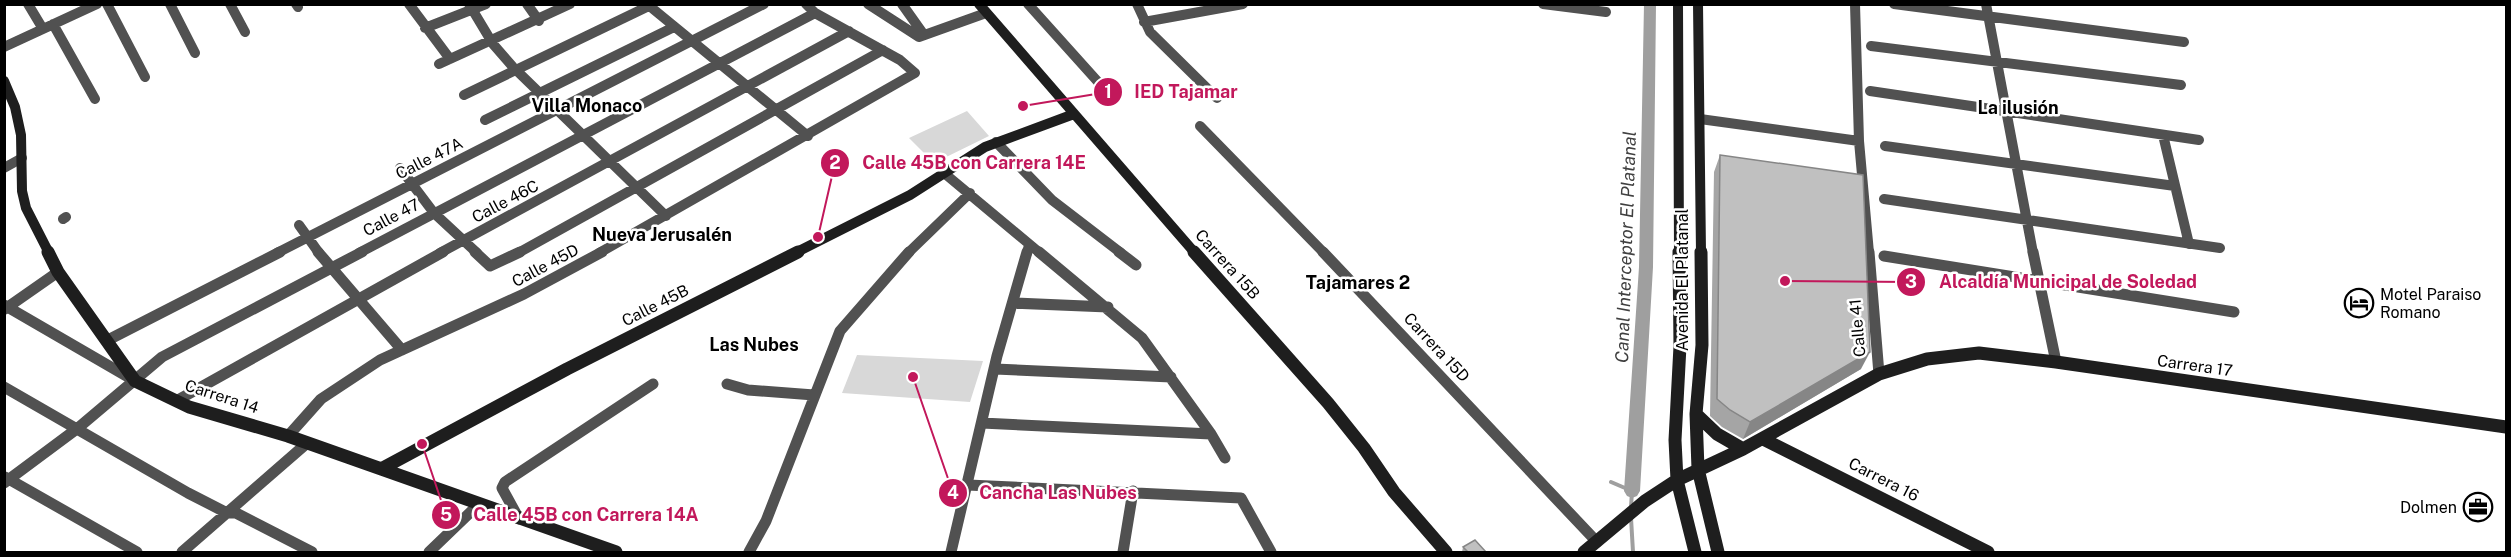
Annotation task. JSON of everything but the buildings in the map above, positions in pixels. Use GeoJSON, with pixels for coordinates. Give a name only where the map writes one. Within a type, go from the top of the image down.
{"type":"FeatureCollection","features":[{"type":"Feature","properties":{"kind":"main road","name":"Avenida El Platanal"},"geometry":{"type":"LineString","coordinates":[[1678,4],[1680,346],[1675,440],[1677,480],[1695,552]]}},
{"type":"Feature","properties":{"kind":"main road","name":"Avenida El Platanal"},"geometry":{"type":"LineString","coordinates":[[1698,4],[1702,345],[1696,414],[1698,469],[1718,552]]}},
{"type":"Feature","properties":{"kind":"main road","name":"Carrera 15B"},"geometry":{"type":"LineString","coordinates":[[983,9],[1328,404],[1364,447],[1394,492],[1446,552]]}},
{"type":"Feature","properties":{"kind":"main road"},"geometry":{"type":"LineString","coordinates":[[4,81],[15,107],[26,208],[58,272],[135,381]]}},
{"type":"Feature","properties":{"kind":"main road","name":"Calle 45B"},"geometry":{"type":"LineString","coordinates":[[381,469],[567,369],[880,211],[996,142],[1074,114]]}},
{"type":"Feature","properties":{"kind":"main road","name":"Carrera 17"},"geometry":{"type":"LineString","coordinates":[[1879,374],[1927,359],[1979,353],[2506,427]]}},
{"type":"Feature","properties":{"kind":"main road","name":"Calle 41"},"geometry":{"type":"LineString","coordinates":[[1584,552],[1645,501],[1677,480],[1763,439],[1879,374]]}},
{"type":"Feature","properties":{"kind":"main road","name":"Carrera 14"},"geometry":{"type":"LineString","coordinates":[[135,381],[176,401],[288,436],[616,552]]}},
{"type":"Feature","properties":{"kind":"main road"},"geometry":{"type":"LineString","coordinates":[[1696,414],[1717,434],[1743,449]]}},
{"type":"Feature","properties":{"kind":"main road","name":"Carrera 16"},"geometry":{"type":"LineString","coordinates":[[1763,439],[1988,552]]}},
{"type":"Feature","properties":{"kind":"street"},"geometry":{"type":"LineString","coordinates":[[28,4],[43,29]]}},
{"type":"Feature","properties":{"kind":"street"},"geometry":{"type":"LineString","coordinates":[[4,47],[97,4]]}},
{"type":"Feature","properties":{"kind":"street"},"geometry":{"type":"LineString","coordinates":[[107,4],[145,77]]}},
{"type":"Feature","properties":{"kind":"street"},"geometry":{"type":"LineString","coordinates":[[170,4],[195,53]]}},
{"type":"Feature","properties":{"kind":"street"},"geometry":{"type":"LineString","coordinates":[[230,4],[245,32]]}},
{"type":"Feature","properties":{"kind":"street"},"geometry":{"type":"LineString","coordinates":[[408,4],[450,60]]}},
{"type":"Feature","properties":{"kind":"street"},"geometry":{"type":"LineString","coordinates":[[425,28],[471,7],[486,4]]}},
{"type":"Feature","properties":{"kind":"street"},"geometry":{"type":"LineString","coordinates":[[527,4],[539,21]]}},
{"type":"Feature","properties":{"kind":"street"},"geometry":{"type":"LineString","coordinates":[[439,64],[539,21],[570,4]]}},
{"type":"Feature","properties":{"kind":"street","name":"Calle 47A"},"geometry":{"type":"LineString","coordinates":[[108,340],[764,4]]}},
{"type":"Feature","properties":{"kind":"street"},"geometry":{"type":"LineString","coordinates":[[806,4],[815,13],[883,50]]}},
{"type":"Feature","properties":{"kind":"street"},"geometry":{"type":"LineString","coordinates":[[868,4],[921,36]]}},
{"type":"Feature","properties":{"kind":"street"},"geometry":{"type":"LineString","coordinates":[[902,4],[921,36]]}},
{"type":"Feature","properties":{"kind":"street"},"geometry":{"type":"LineString","coordinates":[[1028,4],[1108,93]]}},
{"type":"Feature","properties":{"kind":"street"},"geometry":{"type":"LineString","coordinates":[[1137,4],[1150,32],[1217,98]]}},
{"type":"Feature","properties":{"kind":"street"},"geometry":{"type":"LineString","coordinates":[[1144,22],[1243,4]]}},
{"type":"Feature","properties":{"kind":"street"},"geometry":{"type":"LineString","coordinates":[[1543,4],[1606,13]]}},
{"type":"Feature","properties":{"kind":"street","name":"Calle 41"},"geometry":{"type":"LineString","coordinates":[[1855,4],[1859,141],[1879,374]]}},
{"type":"Feature","properties":{"kind":"street"},"geometry":{"type":"LineString","coordinates":[[1894,4],[2184,42]]}},
{"type":"Feature","properties":{"kind":"street"},"geometry":{"type":"LineString","coordinates":[[1986,4],[2026,221],[2056,362]]}},
{"type":"Feature","properties":{"kind":"street"},"geometry":{"type":"LineString","coordinates":[[464,95],[650,5],[717,64],[808,136]]}},
{"type":"Feature","properties":{"kind":"street"},"geometry":{"type":"LineString","coordinates":[[471,7],[492,42],[516,68],[641,187],[666,216]]}},
{"type":"Feature","properties":{"kind":"street"},"geometry":{"type":"LineString","coordinates":[[921,36],[983,9]]}},
{"type":"Feature","properties":{"kind":"street","name":"Calle 47"},"geometry":{"type":"LineString","coordinates":[[6,480],[78,428],[162,357],[815,13]]}},
{"type":"Feature","properties":{"kind":"street"},"geometry":{"type":"LineString","coordinates":[[53,24],[95,99]]}},
{"type":"Feature","properties":{"kind":"street"},"geometry":{"type":"LineString","coordinates":[[484,120],[674,27]]}},
{"type":"Feature","properties":{"kind":"street","name":"Calle 46C"},"geometry":{"type":"LineString","coordinates":[[176,401],[357,297],[613,161],[849,31]]}},
{"type":"Feature","properties":{"kind":"street"},"geometry":{"type":"LineString","coordinates":[[1871,46],[2181,85]]}},
{"type":"Feature","properties":{"kind":"street"},"geometry":{"type":"LineString","coordinates":[[400,168],[434,213],[492,266],[641,187],[883,50]]}},
{"type":"Feature","properties":{"kind":"street","name":"Calle 45D"},"geometry":{"type":"LineString","coordinates":[[288,436],[326,396],[380,360],[524,294],[808,136],[915,72],[883,50]]}},
{"type":"Feature","properties":{"kind":"street"},"geometry":{"type":"LineString","coordinates":[[1870,91],[2199,140]]}},
{"type":"Feature","properties":{"kind":"street"},"geometry":{"type":"LineString","coordinates":[[1700,119],[1859,141]]}},
{"type":"Feature","properties":{"kind":"street","name":"Carrera 15D"},"geometry":{"type":"LineString","coordinates":[[1200,126],[1362,292],[1598,542]]}},
{"type":"Feature","properties":{"kind":"street"},"geometry":{"type":"LineString","coordinates":[[2163,135],[2189,244]]}},
{"type":"Feature","properties":{"kind":"street"},"geometry":{"type":"LineString","coordinates":[[996,142],[1052,200],[1136,265]]}},
{"type":"Feature","properties":{"kind":"street"},"geometry":{"type":"LineString","coordinates":[[1885,146],[2175,186]]}},
{"type":"Feature","properties":{"kind":"street"},"geometry":{"type":"LineString","coordinates":[[4,168],[22,158]]}},
{"type":"Feature","properties":{"kind":"street"},"geometry":{"type":"LineString","coordinates":[[944,173],[1029,245],[1108,307],[1142,338],[1211,434],[1224,458]]}},
{"type":"Feature","properties":{"kind":"street"},"geometry":{"type":"LineString","coordinates":[[749,552],[766,521],[840,331],[907,254],[970,193]]}},
{"type":"Feature","properties":{"kind":"street"},"geometry":{"type":"LineString","coordinates":[[1884,199],[2220,248]]}},
{"type":"Feature","properties":{"kind":"street"},"geometry":{"type":"LineString","coordinates":[[299,225],[330,268],[402,350]]}},
{"type":"Feature","properties":{"kind":"street"},"geometry":{"type":"LineString","coordinates":[[951,552],[995,369],[1029,245]]}},
{"type":"Feature","properties":{"kind":"street"},"geometry":{"type":"LineString","coordinates":[[1884,256],[2234,312]]}},
{"type":"Feature","properties":{"kind":"street"},"geometry":{"type":"LineString","coordinates":[[58,272],[6,308],[135,381]]}},
{"type":"Feature","properties":{"kind":"street"},"geometry":{"type":"LineString","coordinates":[[1013,303],[1108,307]]}},
{"type":"Feature","properties":{"kind":"street"},"geometry":{"type":"LineString","coordinates":[[995,369],[1171,377]]}},
{"type":"Feature","properties":{"kind":"street"},"geometry":{"type":"LineString","coordinates":[[519,519],[502,488],[505,482],[550,450],[653,384]]}},
{"type":"Feature","properties":{"kind":"street"},"geometry":{"type":"LineString","coordinates":[[727,384],[748,390],[814,395]]}},
{"type":"Feature","properties":{"kind":"street"},"geometry":{"type":"LineString","coordinates":[[4,387],[227,513],[236,513],[312,552]]}},
{"type":"Feature","properties":{"kind":"street"},"geometry":{"type":"LineString","coordinates":[[982,423],[1211,434]]}},
{"type":"Feature","properties":{"kind":"street"},"geometry":{"type":"LineString","coordinates":[[182,552],[306,444]]}},
{"type":"Feature","properties":{"kind":"street"},"geometry":{"type":"LineString","coordinates":[[6,480],[137,552]]}},
{"type":"Feature","properties":{"kind":"street"},"geometry":{"type":"LineString","coordinates":[[968,485],[1133,490],[1241,498],[1271,552]]}},
{"type":"Feature","properties":{"kind":"street"},"geometry":{"type":"LineString","coordinates":[[1123,552],[1133,490]]}},
{"type":"Feature","properties":{"kind":"street"},"geometry":{"type":"LineString","coordinates":[[429,552],[479,504]]}},
{"type":"Feature","properties":{"kind":"shaded area"},"geometry":{"type":"Polygon","coordinates":[[[967,111],[989,136],[934,163],[909,138],[967,111]]]}},
{"type":"Feature","properties":{"kind":"shaded area"},"geometry":{"type":"Polygon","coordinates":[[[857,355],[983,361],[970,402],[842,393],[857,355]]]}},
{"type":"Feature","properties":{"kind":"waterway","name":"Canal Interceptor El Platanal"},"geometry":{"type":"LineString","coordinates":[[1632,491],[1646,267],[1650,4]]}},
{"type":"Feature","properties":{"kind":"waterway","name":"Canal Interceptor El Platanal"},"geometry":{"type":"LineString","coordinates":[[1611,482],[1632,491],[1631,507]]}},
{"type":"Feature","properties":{"kind":"waterway"},"geometry":{"type":"LineString","coordinates":[[1631,518],[1633,552]]}},
{"type":"Feature","properties":{"kind":"place","name":"IED Tajamar"},"geometry":{"type":"Point","coordinates":[1023,106]}},
{"type":"Feature","properties":{"kind":"place","name":"Calle 45B con Carrera 14E"},"geometry":{"type":"Point","coordinates":[818,237]}},
{"type":"Feature","properties":{"kind":"place","name":"Alcaldía Municipal de Soledad"},"geometry":{"type":"Point","coordinates":[1785,281]}},
{"type":"Feature","properties":{"kind":"place","name":"Motel Paraiso Romano"},"geometry":{"type":"Point","coordinates":[2359,303]}},
{"type":"Feature","properties":{"kind":"place","name":"Cancha Las Nubes"},"geometry":{"type":"Point","coordinates":[913,377]}},
{"type":"Feature","properties":{"kind":"place","name":"Calle 45B con Carrera 14A"},"geometry":{"type":"Point","coordinates":[422,444]}},
{"type":"Feature","properties":{"kind":"place","name":"Dolmen"},"geometry":{"type":"Point","coordinates":[2478,507]}},
{"type":"Feature","properties":{"kind":"district","name":"Villa Monaco"},"geometry":{"type":"Point","coordinates":[587,106]}},
{"type":"Feature","properties":{"kind":"district","name":"La ilusión"},"geometry":{"type":"Point","coordinates":[2018,108]}},
{"type":"Feature","properties":{"kind":"district","name":"Nueva Jerusalén"},"geometry":{"type":"Point","coordinates":[662,235]}},
{"type":"Feature","properties":{"kind":"district","name":"Tajamares 2"},"geometry":{"type":"Point","coordinates":[1358,283]}},
{"type":"Feature","properties":{"kind":"district","name":"Las Nubes"},"geometry":{"type":"Point","coordinates":[754,345]}}]}
